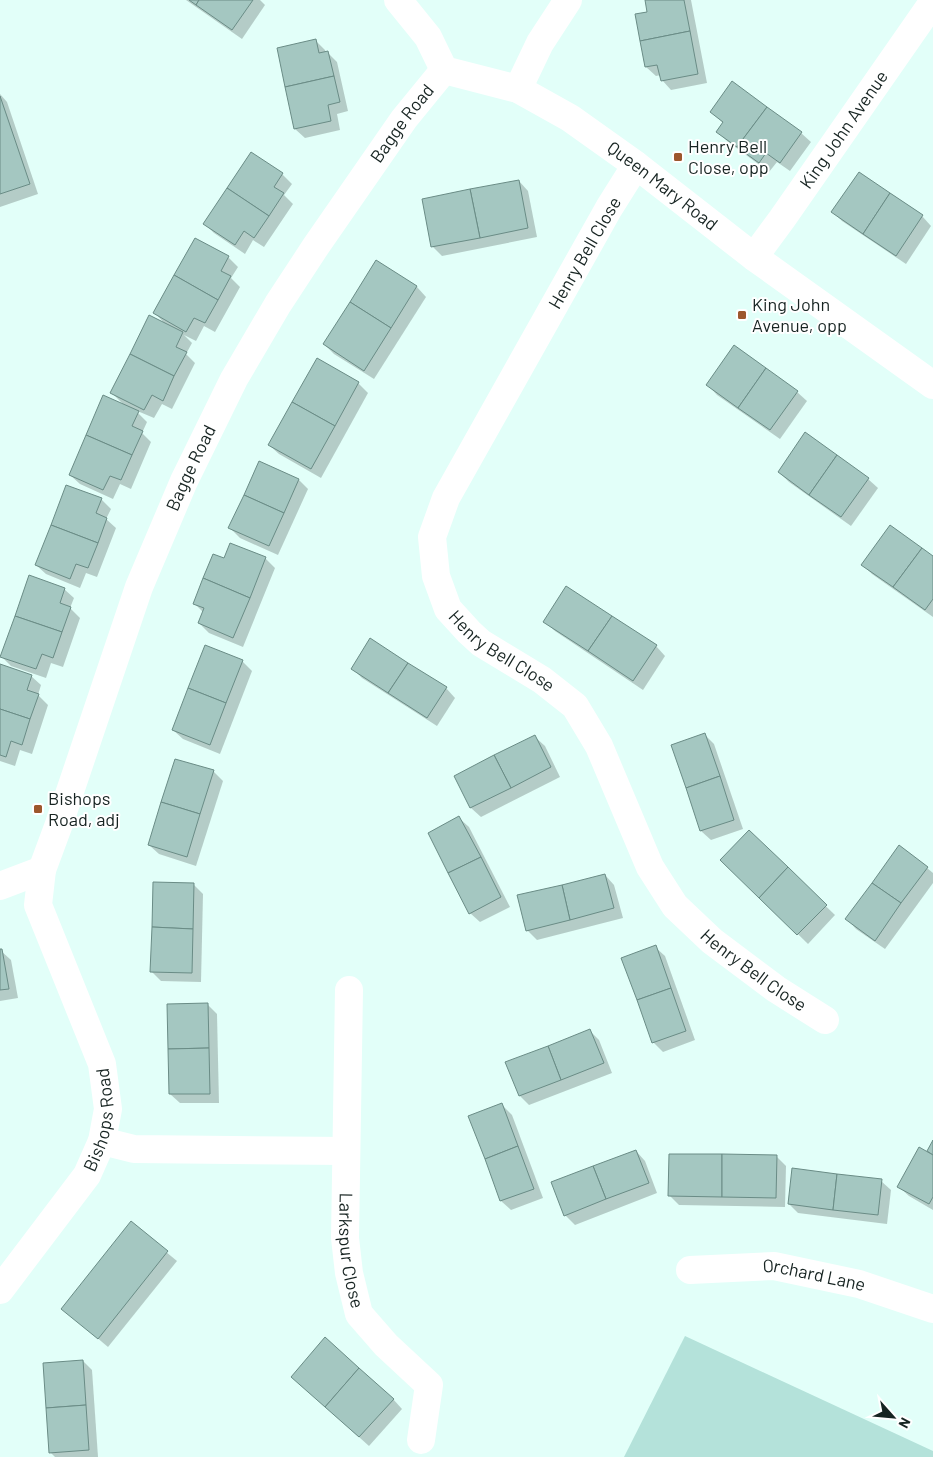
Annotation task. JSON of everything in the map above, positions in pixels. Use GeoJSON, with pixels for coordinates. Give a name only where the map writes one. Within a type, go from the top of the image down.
{"type":"FeatureCollection","features":[{"type":"Feature","properties":{"kind":"street"},"geometry":{"type":"LineString","coordinates":[[398,0],[428,37],[444,70]]}},
{"type":"Feature","properties":{"kind":"street"},"geometry":{"type":"LineString","coordinates":[[518,89],[540,43],[568,0]]}},
{"type":"Feature","properties":{"kind":"street","name":"King John Avenue"},"geometry":{"type":"LineString","coordinates":[[754,257],[933,2]]}},
{"type":"Feature","properties":{"kind":"street","name":"Queen Mary Road"},"geometry":{"type":"LineString","coordinates":[[444,70],[518,89],[570,118],[636,165],[754,257],[933,385]]}},
{"type":"Feature","properties":{"kind":"street","name":"Bagge Road"},"geometry":{"type":"LineString","coordinates":[[42,870],[139,587],[184,481],[234,379],[278,304],[316,246],[404,119],[444,70]]}},
{"type":"Feature","properties":{"kind":"street","name":"Henry Bell Close"},"geometry":{"type":"LineString","coordinates":[[636,165],[609,208],[446,498],[432,537],[436,576],[448,609],[469,632],[481,643],[542,680],[575,706],[599,746],[650,867],[675,906],[712,941],[776,989],[825,1020]]}},
{"type":"Feature","properties":{"kind":"street"},"geometry":{"type":"LineString","coordinates":[[0,886],[42,870]]}},
{"type":"Feature","properties":{"kind":"street","name":"Bishops Road"},"geometry":{"type":"LineString","coordinates":[[0,1290],[87,1174],[102,1141],[108,1109],[102,1064],[38,905],[42,870]]}},
{"type":"Feature","properties":{"kind":"street","name":"Larkspur Close"},"geometry":{"type":"LineString","coordinates":[[349,990],[345,1238],[349,1273],[358,1314],[386,1345],[429,1385],[421,1440]]}},
{"type":"Feature","properties":{"kind":"street"},"geometry":{"type":"LineString","coordinates":[[102,1141],[134,1148],[346,1151]]}},
{"type":"Feature","properties":{"kind":"street","name":"Orchard Lane"},"geometry":{"type":"LineString","coordinates":[[690,1270],[774,1266],[859,1284],[933,1309]]}},
{"type":"Feature","properties":{"kind":"shaded area"},"geometry":{"type":"Polygon","coordinates":[[[685,1336],[933,1451],[933,1457],[624,1457],[685,1336]]]}},
{"type":"Feature","properties":{"kind":"building"},"geometry":{"type":"Polygon","coordinates":[[[189,0],[199,0],[196,5],[189,0]]]}},
{"type":"Feature","properties":{"kind":"building"},"geometry":{"type":"Polygon","coordinates":[[[199,0],[253,0],[232,30],[196,5],[199,0]]]}},
{"type":"Feature","properties":{"kind":"building"},"geometry":{"type":"Polygon","coordinates":[[[645,0],[684,0],[690,31],[640,41],[635,14],[647,12],[645,0]]]}},
{"type":"Feature","properties":{"kind":"building"},"geometry":{"type":"Polygon","coordinates":[[[690,31],[698,74],[661,81],[657,65],[645,67],[640,41],[690,31]]]}},
{"type":"Feature","properties":{"kind":"building"},"geometry":{"type":"Polygon","coordinates":[[[316,39],[319,53],[328,51],[334,76],[285,87],[277,48],[316,39]]]}},
{"type":"Feature","properties":{"kind":"building"},"geometry":{"type":"Polygon","coordinates":[[[334,76],[340,102],[328,105],[331,121],[294,129],[285,87],[334,76]]]}},
{"type":"Feature","properties":{"kind":"building"},"geometry":{"type":"Polygon","coordinates":[[[732,81],[767,107],[737,147],[716,132],[723,122],[710,112],[732,81]]]}},
{"type":"Feature","properties":{"kind":"building"},"geometry":{"type":"Polygon","coordinates":[[[0,96],[30,184],[0,194],[0,96]]]}},
{"type":"Feature","properties":{"kind":"building"},"geometry":{"type":"Polygon","coordinates":[[[767,107],[802,132],[780,163],[766,153],[759,163],[737,147],[767,107]]]}},
{"type":"Feature","properties":{"kind":"building"},"geometry":{"type":"Polygon","coordinates":[[[251,152],[283,173],[274,187],[284,193],[269,216],[227,188],[251,152]]]}},
{"type":"Feature","properties":{"kind":"building"},"geometry":{"type":"Polygon","coordinates":[[[859,172],[890,193],[863,234],[831,212],[859,172]]]}},
{"type":"Feature","properties":{"kind":"building"},"geometry":{"type":"Polygon","coordinates":[[[519,180],[528,228],[480,238],[470,189],[519,180]]]}},
{"type":"Feature","properties":{"kind":"building"},"geometry":{"type":"Polygon","coordinates":[[[227,188],[269,216],[254,238],[244,231],[235,245],[203,224],[227,188]]]}},
{"type":"Feature","properties":{"kind":"building"},"geometry":{"type":"Polygon","coordinates":[[[470,189],[480,238],[431,247],[422,199],[470,189]]]}},
{"type":"Feature","properties":{"kind":"building"},"geometry":{"type":"Polygon","coordinates":[[[890,193],[923,215],[896,256],[863,234],[890,193]]]}},
{"type":"Feature","properties":{"kind":"building"},"geometry":{"type":"Polygon","coordinates":[[[195,238],[229,256],[221,271],[231,276],[218,300],[174,275],[195,238]]]}},
{"type":"Feature","properties":{"kind":"building"},"geometry":{"type":"Polygon","coordinates":[[[376,260],[417,286],[391,328],[350,302],[376,260]]]}},
{"type":"Feature","properties":{"kind":"building"},"geometry":{"type":"Polygon","coordinates":[[[174,275],[218,300],[205,323],[194,318],[186,332],[153,313],[174,275]]]}},
{"type":"Feature","properties":{"kind":"building"},"geometry":{"type":"Polygon","coordinates":[[[350,302],[391,328],[364,371],[323,344],[350,302]]]}},
{"type":"Feature","properties":{"kind":"building"},"geometry":{"type":"Polygon","coordinates":[[[149,315],[183,332],[176,347],[187,352],[174,376],[130,354],[149,315]]]}},
{"type":"Feature","properties":{"kind":"building"},"geometry":{"type":"Polygon","coordinates":[[[734,345],[766,368],[738,408],[706,385],[734,345]]]}},
{"type":"Feature","properties":{"kind":"building"},"geometry":{"type":"Polygon","coordinates":[[[130,354],[174,376],[163,401],[152,395],[144,410],[110,393],[130,354]]]}},
{"type":"Feature","properties":{"kind":"building"},"geometry":{"type":"Polygon","coordinates":[[[317,358],[359,382],[335,426],[292,402],[317,358]]]}},
{"type":"Feature","properties":{"kind":"building"},"geometry":{"type":"Polygon","coordinates":[[[766,368],[798,391],[770,430],[738,408],[766,368]]]}},
{"type":"Feature","properties":{"kind":"building"},"geometry":{"type":"Polygon","coordinates":[[[103,395],[139,411],[132,426],[143,431],[132,455],[86,435],[103,395]]]}},
{"type":"Feature","properties":{"kind":"building"},"geometry":{"type":"Polygon","coordinates":[[[292,402],[335,426],[311,469],[268,445],[292,402]]]}},
{"type":"Feature","properties":{"kind":"building"},"geometry":{"type":"Polygon","coordinates":[[[805,432],[837,455],[809,495],[778,472],[805,432]]]}},
{"type":"Feature","properties":{"kind":"building"},"geometry":{"type":"Polygon","coordinates":[[[86,435],[132,455],[121,480],[110,476],[103,490],[69,475],[86,435]]]}},
{"type":"Feature","properties":{"kind":"building"},"geometry":{"type":"Polygon","coordinates":[[[837,455],[869,478],[841,517],[809,495],[837,455]]]}},
{"type":"Feature","properties":{"kind":"building"},"geometry":{"type":"Polygon","coordinates":[[[259,461],[299,479],[284,513],[244,495],[259,461]]]}},
{"type":"Feature","properties":{"kind":"building"},"geometry":{"type":"Polygon","coordinates":[[[66,485],[102,498],[96,513],[107,518],[98,543],[51,525],[66,485]]]}},
{"type":"Feature","properties":{"kind":"building"},"geometry":{"type":"Polygon","coordinates":[[[244,495],[284,513],[269,546],[228,528],[244,495]]]}},
{"type":"Feature","properties":{"kind":"building"},"geometry":{"type":"Polygon","coordinates":[[[51,525],[98,543],[88,568],[76,564],[70,579],[35,565],[51,525]]]}},
{"type":"Feature","properties":{"kind":"building"},"geometry":{"type":"Polygon","coordinates":[[[890,525],[922,548],[893,587],[861,565],[890,525]]]}},
{"type":"Feature","properties":{"kind":"building"},"geometry":{"type":"Polygon","coordinates":[[[230,543],[266,557],[250,598],[203,578],[213,554],[224,558],[230,543]]]}},
{"type":"Feature","properties":{"kind":"building"},"geometry":{"type":"Polygon","coordinates":[[[922,548],[933,556],[933,599],[925,610],[893,587],[922,548]]]}},
{"type":"Feature","properties":{"kind":"building"},"geometry":{"type":"Polygon","coordinates":[[[29,575],[65,588],[60,603],[71,607],[62,632],[15,616],[29,575]]]}},
{"type":"Feature","properties":{"kind":"building"},"geometry":{"type":"Polygon","coordinates":[[[203,578],[250,598],[233,638],[198,623],[204,608],[193,604],[203,578]]]}},
{"type":"Feature","properties":{"kind":"building"},"geometry":{"type":"Polygon","coordinates":[[[566,586],[612,616],[588,651],[543,622],[566,586]]]}},
{"type":"Feature","properties":{"kind":"building"},"geometry":{"type":"Polygon","coordinates":[[[15,616],[62,632],[53,658],[42,654],[36,669],[0,657],[15,616]]]}},
{"type":"Feature","properties":{"kind":"building"},"geometry":{"type":"Polygon","coordinates":[[[612,616],[657,645],[633,681],[588,651],[612,616]]]}},
{"type":"Feature","properties":{"kind":"building"},"geometry":{"type":"Polygon","coordinates":[[[370,638],[408,663],[388,693],[351,669],[370,638]]]}},
{"type":"Feature","properties":{"kind":"building"},"geometry":{"type":"Polygon","coordinates":[[[205,645],[243,660],[226,703],[188,688],[205,645]]]}},
{"type":"Feature","properties":{"kind":"building"},"geometry":{"type":"Polygon","coordinates":[[[408,663],[447,687],[427,718],[388,693],[408,663]]]}},
{"type":"Feature","properties":{"kind":"building"},"geometry":{"type":"Polygon","coordinates":[[[0,664],[32,675],[27,690],[39,694],[30,719],[0,709],[0,664]]]}},
{"type":"Feature","properties":{"kind":"building"},"geometry":{"type":"Polygon","coordinates":[[[188,688],[226,703],[210,745],[172,730],[188,688]]]}},
{"type":"Feature","properties":{"kind":"building"},"geometry":{"type":"Polygon","coordinates":[[[0,709],[30,719],[22,745],[11,741],[6,757],[0,755],[0,709]]]}},
{"type":"Feature","properties":{"kind":"building"},"geometry":{"type":"Polygon","coordinates":[[[705,733],[720,776],[686,788],[671,745],[705,733]]]}},
{"type":"Feature","properties":{"kind":"building"},"geometry":{"type":"Polygon","coordinates":[[[535,735],[551,767],[511,788],[494,755],[535,735]]]}},
{"type":"Feature","properties":{"kind":"building"},"geometry":{"type":"Polygon","coordinates":[[[494,755],[511,788],[470,808],[454,776],[494,755]]]}},
{"type":"Feature","properties":{"kind":"building"},"geometry":{"type":"Polygon","coordinates":[[[175,759],[214,770],[200,814],[161,802],[175,759]]]}},
{"type":"Feature","properties":{"kind":"building"},"geometry":{"type":"Polygon","coordinates":[[[720,776],[734,820],[700,831],[686,788],[720,776]]]}},
{"type":"Feature","properties":{"kind":"building"},"geometry":{"type":"Polygon","coordinates":[[[161,802],[200,814],[187,857],[148,845],[161,802]]]}},
{"type":"Feature","properties":{"kind":"building"},"geometry":{"type":"Polygon","coordinates":[[[459,816],[481,857],[448,873],[428,833],[459,816]]]}},
{"type":"Feature","properties":{"kind":"building"},"geometry":{"type":"Polygon","coordinates":[[[749,830],[788,867],[759,898],[720,860],[749,830]]]}},
{"type":"Feature","properties":{"kind":"building"},"geometry":{"type":"Polygon","coordinates":[[[899,845],[928,867],[901,903],[872,883],[899,845]]]}},
{"type":"Feature","properties":{"kind":"building"},"geometry":{"type":"Polygon","coordinates":[[[481,857],[501,897],[469,914],[448,873],[481,857]]]}},
{"type":"Feature","properties":{"kind":"building"},"geometry":{"type":"Polygon","coordinates":[[[788,867],[827,905],[797,935],[759,898],[788,867]]]}},
{"type":"Feature","properties":{"kind":"building"},"geometry":{"type":"Polygon","coordinates":[[[605,874],[614,908],[570,920],[562,885],[605,874]]]}},
{"type":"Feature","properties":{"kind":"building"},"geometry":{"type":"Polygon","coordinates":[[[153,882],[194,883],[193,929],[152,927],[153,882]]]}},
{"type":"Feature","properties":{"kind":"building"},"geometry":{"type":"Polygon","coordinates":[[[872,883],[901,903],[875,941],[845,919],[872,883]]]}},
{"type":"Feature","properties":{"kind":"building"},"geometry":{"type":"Polygon","coordinates":[[[562,885],[570,920],[526,931],[517,895],[562,885]]]}},
{"type":"Feature","properties":{"kind":"building"},"geometry":{"type":"Polygon","coordinates":[[[152,927],[193,929],[192,973],[150,972],[152,927]]]}},
{"type":"Feature","properties":{"kind":"building"},"geometry":{"type":"Polygon","coordinates":[[[656,945],[671,988],[637,1000],[621,958],[656,945]]]}},
{"type":"Feature","properties":{"kind":"building"},"geometry":{"type":"Polygon","coordinates":[[[0,949],[2,949],[9,989],[0,990],[0,949]]]}},
{"type":"Feature","properties":{"kind":"building"},"geometry":{"type":"Polygon","coordinates":[[[671,988],[686,1031],[652,1043],[637,1000],[671,988]]]}},
{"type":"Feature","properties":{"kind":"building"},"geometry":{"type":"Polygon","coordinates":[[[208,1003],[209,1048],[168,1049],[167,1004],[208,1003]]]}},
{"type":"Feature","properties":{"kind":"building"},"geometry":{"type":"Polygon","coordinates":[[[590,1029],[604,1063],[561,1080],[548,1046],[590,1029]]]}},
{"type":"Feature","properties":{"kind":"building"},"geometry":{"type":"Polygon","coordinates":[[[548,1046],[561,1080],[519,1096],[505,1062],[548,1046]]]}},
{"type":"Feature","properties":{"kind":"building"},"geometry":{"type":"Polygon","coordinates":[[[209,1048],[210,1094],[169,1094],[168,1049],[209,1048]]]}},
{"type":"Feature","properties":{"kind":"building"},"geometry":{"type":"Polygon","coordinates":[[[502,1103],[518,1146],[485,1159],[468,1116],[502,1103]]]}},
{"type":"Feature","properties":{"kind":"building"},"geometry":{"type":"Polygon","coordinates":[[[933,1140],[933,1155],[927,1151],[933,1140]]]}},
{"type":"Feature","properties":{"kind":"building"},"geometry":{"type":"Polygon","coordinates":[[[518,1146],[534,1189],[500,1201],[485,1159],[518,1146]]]}},
{"type":"Feature","properties":{"kind":"building"},"geometry":{"type":"Polygon","coordinates":[[[919,1147],[933,1155],[933,1197],[929,1204],[897,1187],[919,1147]]]}},
{"type":"Feature","properties":{"kind":"building"},"geometry":{"type":"Polygon","coordinates":[[[636,1150],[649,1183],[606,1199],[593,1166],[636,1150]]]}},
{"type":"Feature","properties":{"kind":"building"},"geometry":{"type":"Polygon","coordinates":[[[669,1154],[722,1154],[722,1197],[668,1196],[669,1154]]]}},
{"type":"Feature","properties":{"kind":"building"},"geometry":{"type":"Polygon","coordinates":[[[722,1154],[777,1155],[776,1198],[722,1197],[722,1154]]]}},
{"type":"Feature","properties":{"kind":"building"},"geometry":{"type":"Polygon","coordinates":[[[593,1166],[606,1199],[564,1216],[551,1182],[593,1166]]]}},
{"type":"Feature","properties":{"kind":"building"},"geometry":{"type":"Polygon","coordinates":[[[792,1168],[837,1174],[833,1210],[788,1204],[792,1168]]]}},
{"type":"Feature","properties":{"kind":"building"},"geometry":{"type":"Polygon","coordinates":[[[837,1174],[882,1179],[878,1215],[833,1210],[837,1174]]]}},
{"type":"Feature","properties":{"kind":"building"},"geometry":{"type":"Polygon","coordinates":[[[131,1221],[168,1251],[98,1339],[61,1309],[131,1221]]]}},
{"type":"Feature","properties":{"kind":"building"},"geometry":{"type":"Polygon","coordinates":[[[325,1337],[359,1368],[325,1407],[291,1377],[325,1337]]]}},
{"type":"Feature","properties":{"kind":"building"},"geometry":{"type":"Polygon","coordinates":[[[83,1360],[86,1405],[46,1408],[43,1363],[83,1360]]]}},
{"type":"Feature","properties":{"kind":"building"},"geometry":{"type":"Polygon","coordinates":[[[359,1368],[394,1399],[359,1437],[325,1407],[359,1368]]]}},
{"type":"Feature","properties":{"kind":"building"},"geometry":{"type":"Polygon","coordinates":[[[86,1405],[89,1450],[49,1453],[46,1408],[86,1405]]]}},
{"type":"Feature","properties":{"kind":"place","name":"Henry Bell Close, opp"},"geometry":{"type":"Point","coordinates":[678,157]}},
{"type":"Feature","properties":{"kind":"place","name":"King John Avenue, opp"},"geometry":{"type":"Point","coordinates":[742,315]}},
{"type":"Feature","properties":{"kind":"place","name":"Bishops Road, adj"},"geometry":{"type":"Point","coordinates":[38,809]}}]}
